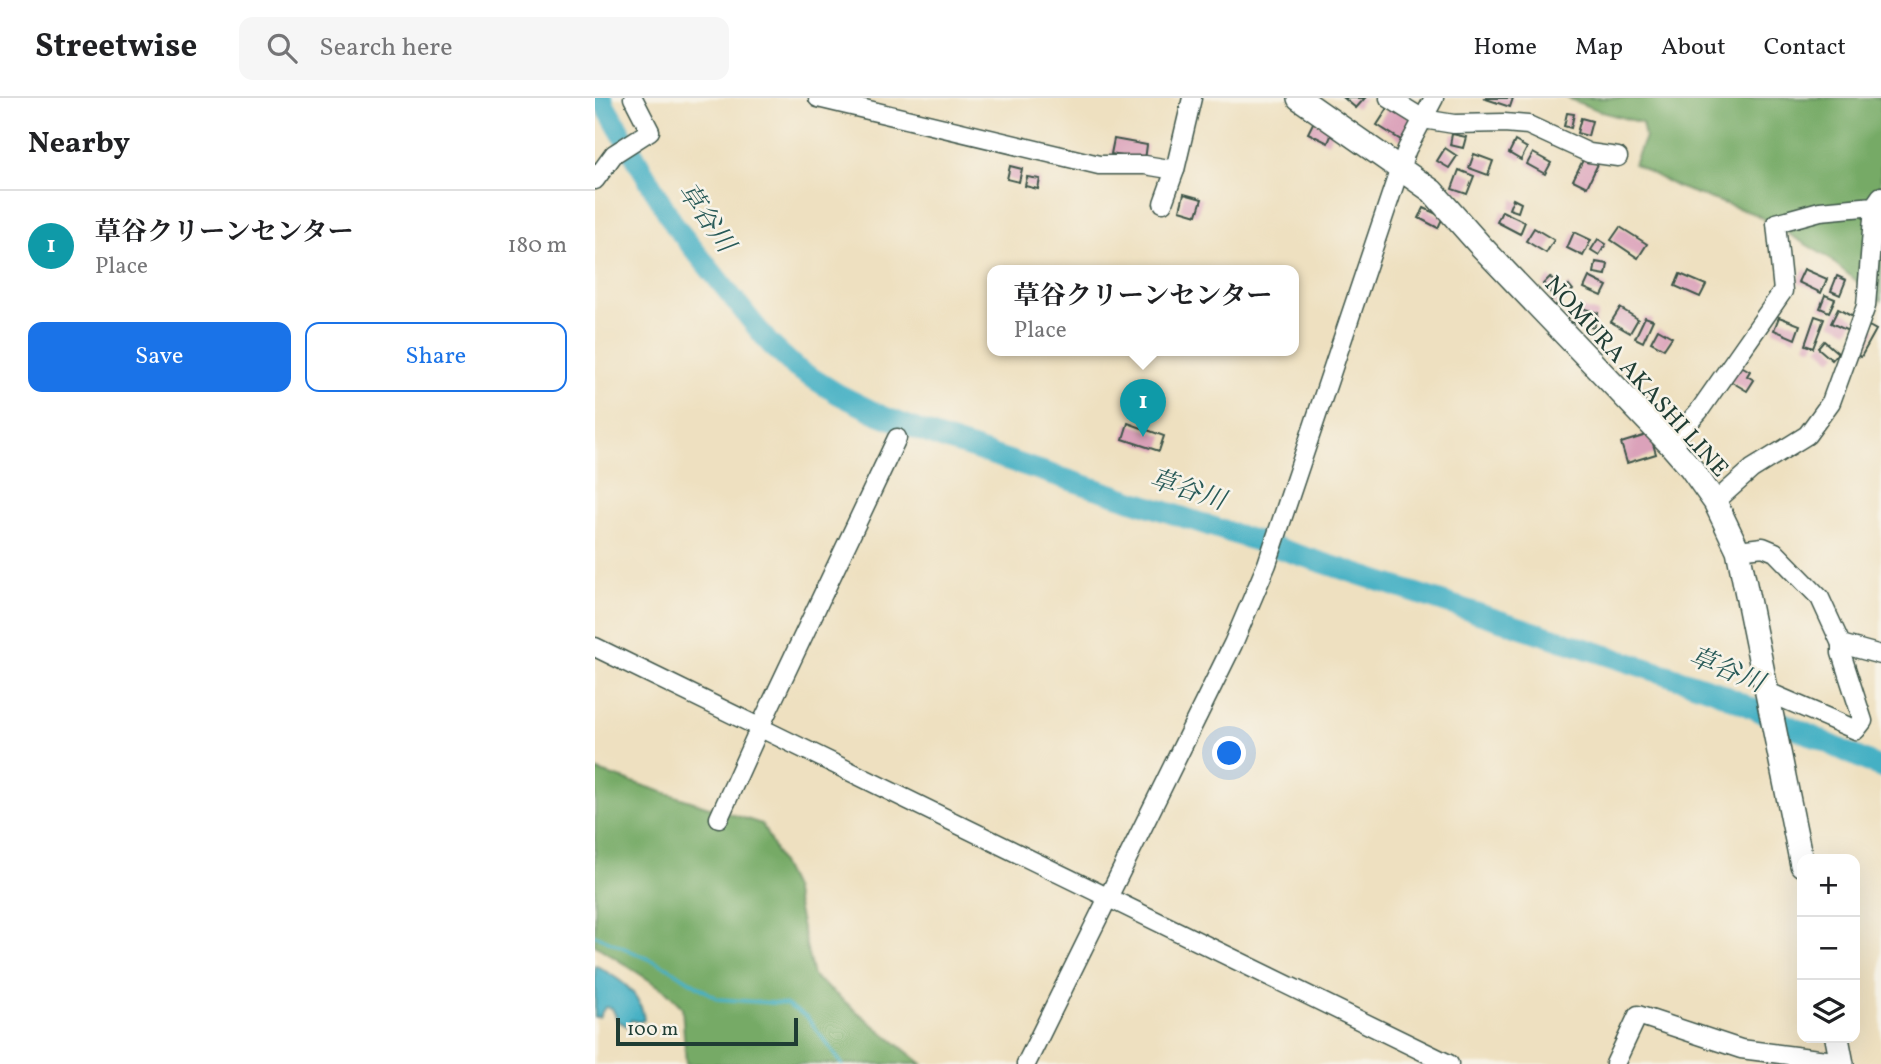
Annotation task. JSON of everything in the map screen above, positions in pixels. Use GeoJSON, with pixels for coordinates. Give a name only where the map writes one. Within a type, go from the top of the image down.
{"type":"FeatureCollection","features":[{"type":"Feature","properties":{"kind":"main road","name":"NOMURA AKASHI LINE"},"geometry":{"type":"LineString","coordinates":[[1300,98],[1432,191],[1670,444],[1715,502],[1738,550],[1800,854]]}},
{"type":"Feature","properties":{"kind":"main road"},"geometry":{"type":"LineString","coordinates":[[1838,1043],[1842,1063]]}},
{"type":"Feature","properties":{"kind":"street"},"geometry":{"type":"LineString","coordinates":[[595,180],[614,153],[650,131],[633,98]]}},
{"type":"Feature","properties":{"kind":"street"},"geometry":{"type":"LineString","coordinates":[[818,98],[1099,165],[1145,165],[1175,170]]}},
{"type":"Feature","properties":{"kind":"street"},"geometry":{"type":"LineString","coordinates":[[1163,203],[1175,170],[1192,98]]}},
{"type":"Feature","properties":{"kind":"street"},"geometry":{"type":"LineString","coordinates":[[1389,98],[1423,119],[1454,124],[1528,125],[1589,153],[1618,157]]}},
{"type":"Feature","properties":{"kind":"street"},"geometry":{"type":"LineString","coordinates":[[1026,1064],[1233,644],[1267,564],[1400,168],[1434,98]]}},
{"type":"Feature","properties":{"kind":"street"},"geometry":{"type":"LineString","coordinates":[[1670,444],[1699,411],[1783,291],[1776,223],[1820,211],[1878,201],[1866,306],[1831,402],[1807,435],[1752,470],[1715,502]]}},
{"type":"Feature","properties":{"kind":"street"},"geometry":{"type":"LineString","coordinates":[[719,818],[897,438]]}},
{"type":"Feature","properties":{"kind":"street"},"geometry":{"type":"LineString","coordinates":[[1738,550],[1763,547],[1775,552],[1820,598],[1841,644],[1841,653],[1863,721],[1856,730],[1768,692]]}},
{"type":"Feature","properties":{"kind":"street"},"geometry":{"type":"LineString","coordinates":[[1841,644],[1875,653],[1881,666]]}},
{"type":"Feature","properties":{"kind":"street"},"geometry":{"type":"LineString","coordinates":[[595,647],[1450,1064]]}},
{"type":"Feature","properties":{"kind":"street"},"geometry":{"type":"LineString","coordinates":[[1615,1064],[1638,1015],[1741,1049],[1842,1063]]}},
{"type":"Feature","properties":{"kind":"green space"},"geometry":{"type":"Polygon","coordinates":[[[1567,98],[1881,98],[1881,301],[1827,257],[1755,214],[1677,187],[1634,164],[1645,137],[1642,123],[1602,112],[1567,98]]]}},
{"type":"Feature","properties":{"kind":"green space"},"geometry":{"type":"Polygon","coordinates":[[[595,770],[762,824],[793,888],[813,976],[922,1064],[686,1064],[682,1007],[666,991],[595,945],[595,770]]]}},
{"type":"Feature","properties":{"kind":"water"},"geometry":{"type":"Polygon","coordinates":[[[595,965],[620,980],[633,993],[644,1020],[631,1020],[629,1027],[618,1021],[612,1008],[605,1007],[599,1017],[595,1017],[595,965]]]}},
{"type":"Feature","properties":{"kind":"building"},"geometry":{"type":"Polygon","coordinates":[[[1344,98],[1365,98],[1356,108],[1344,98]]]}},
{"type":"Feature","properties":{"kind":"building"},"geometry":{"type":"Polygon","coordinates":[[[1483,98],[1513,98],[1510,107],[1483,98]]]}},
{"type":"Feature","properties":{"kind":"building"},"geometry":{"type":"Polygon","coordinates":[[[1390,105],[1413,120],[1401,140],[1377,125],[1390,105]]]}},
{"type":"Feature","properties":{"kind":"building"},"geometry":{"type":"Polygon","coordinates":[[[1567,113],[1574,114],[1571,128],[1564,126],[1567,113]]]}},
{"type":"Feature","properties":{"kind":"building"},"geometry":{"type":"Polygon","coordinates":[[[1581,118],[1592,121],[1588,136],[1577,133],[1581,118]]]}},
{"type":"Feature","properties":{"kind":"building"},"geometry":{"type":"Polygon","coordinates":[[[1314,121],[1333,131],[1328,143],[1308,133],[1314,121]]]}},
{"type":"Feature","properties":{"kind":"building"},"geometry":{"type":"Polygon","coordinates":[[[1452,134],[1466,137],[1463,148],[1450,145],[1452,134]]]}},
{"type":"Feature","properties":{"kind":"building"},"geometry":{"type":"Polygon","coordinates":[[[1114,139],[1147,145],[1145,160],[1111,154],[1114,139]]]}},
{"type":"Feature","properties":{"kind":"building"},"geometry":{"type":"Polygon","coordinates":[[[1515,141],[1527,148],[1521,160],[1509,153],[1515,141]]]}},
{"type":"Feature","properties":{"kind":"building"},"geometry":{"type":"Polygon","coordinates":[[[1445,148],[1457,156],[1449,168],[1437,161],[1445,148]]]}},
{"type":"Feature","properties":{"kind":"building"},"geometry":{"type":"Polygon","coordinates":[[[1533,153],[1551,163],[1545,174],[1527,164],[1533,153]]]}},
{"type":"Feature","properties":{"kind":"building"},"geometry":{"type":"Polygon","coordinates":[[[1474,154],[1493,161],[1488,175],[1469,168],[1474,154]]]}},
{"type":"Feature","properties":{"kind":"building"},"geometry":{"type":"Polygon","coordinates":[[[1584,158],[1598,164],[1587,187],[1573,180],[1584,158]]]}},
{"type":"Feature","properties":{"kind":"building"},"geometry":{"type":"Polygon","coordinates":[[[1010,166],[1022,169],[1019,182],[1007,179],[1010,166]]]}},
{"type":"Feature","properties":{"kind":"building"},"geometry":{"type":"Polygon","coordinates":[[[1459,170],[1474,176],[1467,194],[1452,189],[1459,170]]]}},
{"type":"Feature","properties":{"kind":"building"},"geometry":{"type":"Polygon","coordinates":[[[1027,177],[1040,179],[1038,189],[1025,186],[1027,177]]]}},
{"type":"Feature","properties":{"kind":"building"},"geometry":{"type":"Polygon","coordinates":[[[1184,194],[1202,199],[1197,215],[1180,210],[1184,194]]]}},
{"type":"Feature","properties":{"kind":"building"},"geometry":{"type":"Polygon","coordinates":[[[1513,199],[1521,203],[1518,212],[1509,209],[1513,199]]]}},
{"type":"Feature","properties":{"kind":"building"},"geometry":{"type":"Polygon","coordinates":[[[1424,208],[1443,217],[1438,228],[1419,218],[1424,208]]]}},
{"type":"Feature","properties":{"kind":"building"},"geometry":{"type":"Polygon","coordinates":[[[1502,211],[1525,222],[1520,234],[1497,222],[1502,211]]]}},
{"type":"Feature","properties":{"kind":"building"},"geometry":{"type":"Polygon","coordinates":[[[1620,227],[1647,244],[1638,258],[1611,240],[1620,227]]]}},
{"type":"Feature","properties":{"kind":"building"},"geometry":{"type":"Polygon","coordinates":[[[1534,228],[1554,240],[1546,253],[1526,241],[1534,228]]]}},
{"type":"Feature","properties":{"kind":"building"},"geometry":{"type":"Polygon","coordinates":[[[1574,232],[1591,240],[1583,256],[1567,248],[1574,232]]]}},
{"type":"Feature","properties":{"kind":"building"},"geometry":{"type":"Polygon","coordinates":[[[1598,239],[1606,244],[1599,255],[1591,250],[1598,239]]]}},
{"type":"Feature","properties":{"kind":"building"},"geometry":{"type":"Polygon","coordinates":[[[1596,262],[1608,264],[1606,275],[1594,273],[1596,262]]]}},
{"type":"Feature","properties":{"kind":"building"},"geometry":{"type":"Polygon","coordinates":[[[1804,269],[1827,279],[1821,293],[1798,282],[1804,269]]]}},
{"type":"Feature","properties":{"kind":"building"},"geometry":{"type":"Polygon","coordinates":[[[1680,274],[1706,285],[1700,297],[1675,286],[1680,274]]]}},
{"type":"Feature","properties":{"kind":"building"},"geometry":{"type":"Polygon","coordinates":[[[1837,276],[1846,280],[1840,295],[1831,291],[1837,276]]]}},
{"type":"Feature","properties":{"kind":"building"},"geometry":{"type":"Polygon","coordinates":[[[1550,277],[1558,287],[1551,293],[1543,284],[1550,277]]]}},
{"type":"Feature","properties":{"kind":"building"},"geometry":{"type":"Polygon","coordinates":[[[1589,277],[1607,286],[1602,296],[1584,288],[1589,277]]]}},
{"type":"Feature","properties":{"kind":"building"},"geometry":{"type":"Polygon","coordinates":[[[1569,285],[1573,290],[1555,306],[1550,301],[1569,285]]]}},
{"type":"Feature","properties":{"kind":"building"},"geometry":{"type":"Polygon","coordinates":[[[1825,295],[1835,299],[1829,312],[1820,308],[1825,295]]]}},
{"type":"Feature","properties":{"kind":"building"},"geometry":{"type":"Polygon","coordinates":[[[1572,305],[1598,313],[1594,328],[1568,321],[1572,305]]]}},
{"type":"Feature","properties":{"kind":"building"},"geometry":{"type":"Polygon","coordinates":[[[1620,308],[1638,319],[1630,333],[1611,322],[1620,308]]]}},
{"type":"Feature","properties":{"kind":"building"},"geometry":{"type":"Polygon","coordinates":[[[1838,309],[1855,318],[1848,331],[1831,323],[1838,309]]]}},
{"type":"Feature","properties":{"kind":"building"},"geometry":{"type":"Polygon","coordinates":[[[1815,316],[1824,319],[1813,348],[1805,345],[1815,316]]]}},
{"type":"Feature","properties":{"kind":"building"},"geometry":{"type":"Polygon","coordinates":[[[1645,317],[1653,320],[1643,342],[1635,338],[1645,317]]]}},
{"type":"Feature","properties":{"kind":"building"},"geometry":{"type":"Polygon","coordinates":[[[1779,317],[1800,325],[1795,339],[1774,330],[1779,317]]]}},
{"type":"Feature","properties":{"kind":"building"},"geometry":{"type":"Polygon","coordinates":[[[1869,326],[1876,330],[1861,357],[1854,354],[1869,326]]]}},
{"type":"Feature","properties":{"kind":"building"},"geometry":{"type":"Polygon","coordinates":[[[1658,329],[1672,337],[1664,349],[1651,342],[1658,329]]]}},
{"type":"Feature","properties":{"kind":"building"},"geometry":{"type":"Polygon","coordinates":[[[1824,341],[1838,353],[1832,360],[1818,348],[1824,341]]]}},
{"type":"Feature","properties":{"kind":"building"},"geometry":{"type":"Polygon","coordinates":[[[1734,362],[1750,371],[1747,376],[1754,380],[1747,391],[1725,378],[1734,362]]]}},
{"type":"Feature","properties":{"kind":"building"},"geometry":{"type":"Polygon","coordinates":[[[1128,423],[1164,436],[1159,451],[1123,439],[1128,423]]]}},
{"type":"Feature","properties":{"kind":"building"},"geometry":{"type":"Polygon","coordinates":[[[1650,434],[1656,454],[1627,463],[1621,443],[1650,434]]]}},
{"type":"Feature","properties":{"kind":"waterway","name":"草谷川"},"geometry":{"type":"LineString","coordinates":[[601,98],[675,226],[770,344],[796,368],[838,394],[880,415],[937,437],[1713,690],[1881,768]]}},
{"type":"Feature","properties":{"kind":"waterway"},"geometry":{"type":"LineString","coordinates":[[595,935],[669,968],[718,999],[785,1004],[807,1017],[842,1064]]}},
{"type":"Feature","properties":{"kind":"place","name":"草谷クリーンセンター"},"geometry":{"type":"Point","coordinates":[1143,437]}}]}
